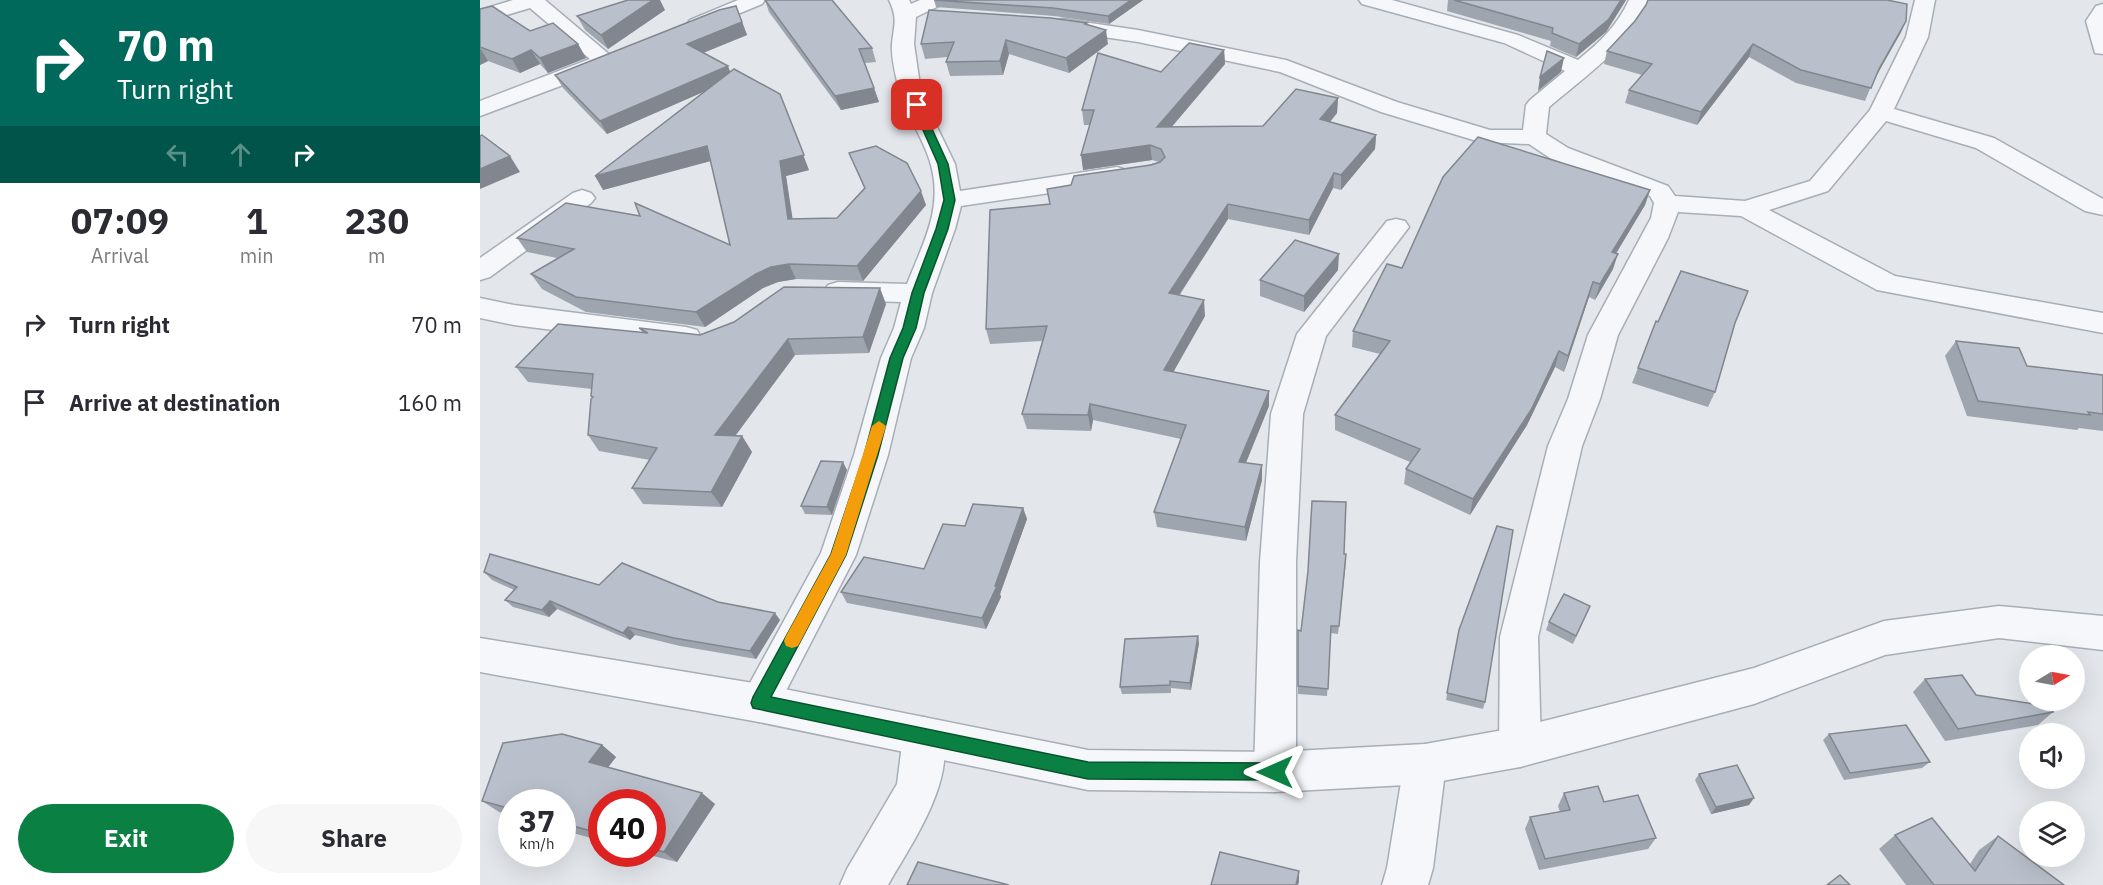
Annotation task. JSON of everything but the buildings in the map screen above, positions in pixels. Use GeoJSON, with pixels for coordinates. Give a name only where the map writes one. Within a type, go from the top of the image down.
{"type":"FeatureCollection","features":[{"type":"Feature","properties":{"kind":"street"},"geometry":{"type":"LineString","coordinates":[[480,17],[533,0],[615,57],[480,109]]}},
{"type":"Feature","properties":{"kind":"street"},"geometry":{"type":"LineString","coordinates":[[682,30],[755,0]]}},
{"type":"Feature","properties":{"kind":"street"},"geometry":{"type":"LineString","coordinates":[[902,7],[936,0]]}},
{"type":"Feature","properties":{"kind":"street"},"geometry":{"type":"LineString","coordinates":[[1369,0],[1511,39],[1580,69]]}},
{"type":"Feature","properties":{"kind":"street"},"geometry":{"type":"LineString","coordinates":[[1534,137],[1538,105],[1612,43],[1629,22],[1639,0]]}},
{"type":"Feature","properties":{"kind":"street"},"geometry":{"type":"LineString","coordinates":[[1667,204],[1747,208],[1819,186],[1881,112],[1917,36],[1925,0]]}},
{"type":"Feature","properties":{"kind":"street"},"geometry":{"type":"LineString","coordinates":[[902,7],[951,17]]}},
{"type":"Feature","properties":{"kind":"street"},"geometry":{"type":"LineString","coordinates":[[759,703],[838,555],[871,455],[896,358],[909,328],[918,293],[942,229],[949,200],[943,164],[924,125],[909,85],[903,44],[906,33],[902,7]]}},
{"type":"Feature","properties":{"kind":"street"},"geometry":{"type":"LineString","coordinates":[[2103,10],[2096,21],[2103,48]]}},
{"type":"Feature","properties":{"kind":"street"},"geometry":{"type":"LineString","coordinates":[[1042,23],[1138,36],[1286,67],[1389,107],[1488,137],[1534,137],[1559,153],[1659,191],[1667,204],[1664,218],[1603,335],[1584,399],[1565,446],[1519,637],[1520,747]]}},
{"type":"Feature","properties":{"kind":"street"},"geometry":{"type":"LineString","coordinates":[[1881,112],[1985,143],[2094,205],[2103,207]]}},
{"type":"Feature","properties":{"kind":"street"},"geometry":{"type":"LineString","coordinates":[[949,200],[1140,172]]}},
{"type":"Feature","properties":{"kind":"street"},"geometry":{"type":"LineString","coordinates":[[480,271],[582,198]]}},
{"type":"Feature","properties":{"kind":"street"},"geometry":{"type":"LineString","coordinates":[[1747,208],[1887,284],[2103,323]]}},
{"type":"Feature","properties":{"kind":"street"},"geometry":{"type":"LineString","coordinates":[[1275,772],[1278,562],[1287,414],[1312,334],[1396,227]]}},
{"type":"Feature","properties":{"kind":"street"},"geometry":{"type":"LineString","coordinates":[[807,291],[918,293]]}},
{"type":"Feature","properties":{"kind":"street"},"geometry":{"type":"LineString","coordinates":[[480,308],[514,315],[687,337],[708,339],[715,336]]}},
{"type":"Feature","properties":{"kind":"street"},"geometry":{"type":"LineString","coordinates":[[480,655],[759,703],[1088,770],[1275,772],[1425,764],[1520,747],[1754,686],[1884,638],[1999,622],[2103,633]]}},
{"type":"Feature","properties":{"kind":"street"},"geometry":{"type":"LineString","coordinates":[[864,885],[918,789],[924,737]]}},
{"type":"Feature","properties":{"kind":"street"},"geometry":{"type":"LineString","coordinates":[[1405,885],[1410,868],[1425,764]]}},
{"type":"Feature","properties":{"kind":"slow traffic"},"geometry":{"type":"LineString","coordinates":[[792,641],[838,555],[879,426]]}},
{"type":"Feature","properties":{"kind":"route"},"geometry":{"type":"LineString","coordinates":[[917,105],[943,164],[949,200],[942,229],[918,293],[909,328],[896,358],[871,455],[838,555],[759,703],[1088,770],[1275,772]]}}]}
